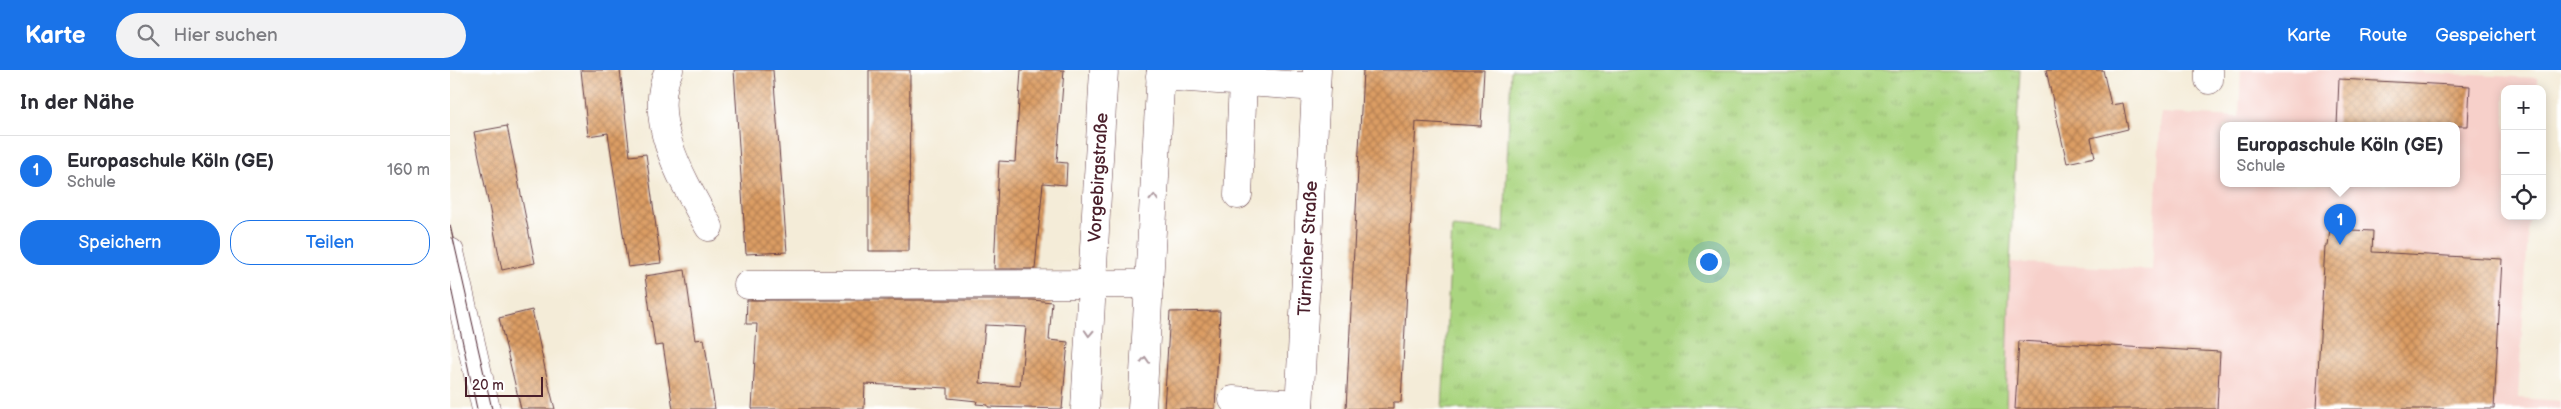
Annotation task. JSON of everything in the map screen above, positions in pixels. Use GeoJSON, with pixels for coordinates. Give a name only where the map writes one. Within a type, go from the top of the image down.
{"type":"FeatureCollection","features":[{"type":"Feature","properties":{"kind":"street"},"geometry":{"type":"LineString","coordinates":[[670,70],[663,84],[664,124],[676,168],[709,227]]}},
{"type":"Feature","properties":{"kind":"street","name":"Vorgebirgstraße"},"geometry":{"type":"LineString","coordinates":[[1085,409],[1104,70]]}},
{"type":"Feature","properties":{"kind":"street"},"geometry":{"type":"LineString","coordinates":[[1142,409],[1161,73]]}},
{"type":"Feature","properties":{"kind":"street","name":"Türnicher Straße"},"geometry":{"type":"LineString","coordinates":[[1161,73],[1242,82],[1316,79],[1299,406]]}},
{"type":"Feature","properties":{"kind":"street"},"geometry":{"type":"LineString","coordinates":[[1238,195],[1242,82]]}},
{"type":"Feature","properties":{"kind":"street"},"geometry":{"type":"LineString","coordinates":[[450,252],[486,409]]}},
{"type":"Feature","properties":{"kind":"street"},"geometry":{"type":"LineString","coordinates":[[748,285],[1149,284]]}},
{"type":"Feature","properties":{"kind":"street"},"geometry":{"type":"LineString","coordinates":[[1233,400],[1299,406]]}},
{"type":"Feature","properties":{"kind":"shaded area"},"geometry":{"type":"Polygon","coordinates":[[[2241,70],[2369,70],[2537,78],[2537,85],[2501,85],[2501,220],[2529,220],[2518,398],[2561,401],[2561,409],[2006,409],[2010,262],[2152,270],[2161,113],[2239,117],[2241,70]]]}},
{"type":"Feature","properties":{"kind":"green space"},"geometry":{"type":"Polygon","coordinates":[[[1511,70],[2020,70],[2010,262],[2006,409],[1442,409],[1452,227],[1504,232],[1511,70]]]}},
{"type":"Feature","properties":{"kind":"building"},"geometry":{"type":"Polygon","coordinates":[[[581,70],[620,70],[630,156],[646,154],[661,263],[628,267],[608,133],[588,136],[581,70]]]}},
{"type":"Feature","properties":{"kind":"building"},"geometry":{"type":"Polygon","coordinates":[[[734,70],[773,70],[787,252],[746,254],[734,70]]]}},
{"type":"Feature","properties":{"kind":"building"},"geometry":{"type":"Polygon","coordinates":[[[869,70],[910,70],[909,251],[869,251],[869,70]]]}},
{"type":"Feature","properties":{"kind":"building"},"geometry":{"type":"Polygon","coordinates":[[[1021,70],[1064,70],[1057,162],[1067,163],[1066,185],[1043,183],[1035,269],[994,269],[999,161],[1015,162],[1021,70]]]}},
{"type":"Feature","properties":{"kind":"building"},"geometry":{"type":"Polygon","coordinates":[[[1363,70],[1484,70],[1481,126],[1416,122],[1401,402],[1393,402],[1393,409],[1346,409],[1363,70]]]}},
{"type":"Feature","properties":{"kind":"building"},"geometry":{"type":"Polygon","coordinates":[[[2046,70],[2103,70],[2111,105],[2123,103],[2128,129],[2091,138],[2095,157],[2067,163],[2046,70]]]}},
{"type":"Feature","properties":{"kind":"building"},"geometry":{"type":"Polygon","coordinates":[[[2339,79],[2470,86],[2468,126],[2460,126],[2460,122],[2337,122],[2339,79]]]}},
{"type":"Feature","properties":{"kind":"building"},"geometry":{"type":"Polygon","coordinates":[[[507,126],[535,263],[502,270],[474,132],[507,126]]]}},
{"type":"Feature","properties":{"kind":"building"},"geometry":{"type":"Polygon","coordinates":[[[2330,229],[2373,231],[2372,252],[2502,259],[2494,409],[2316,409],[2325,246],[2328,246],[2330,229]]]}},
{"type":"Feature","properties":{"kind":"building"},"geometry":{"type":"Polygon","coordinates":[[[685,270],[695,340],[704,339],[715,409],[673,409],[663,345],[655,346],[645,276],[685,270]]]}},
{"type":"Feature","properties":{"kind":"building"},"geometry":{"type":"Polygon","coordinates":[[[747,300],[1033,300],[1052,302],[1049,340],[1068,342],[1062,409],[988,407],[988,405],[976,404],[977,401],[948,398],[948,388],[865,384],[864,409],[752,409],[757,324],[746,324],[747,300]],[[985,325],[980,383],[1020,386],[1026,327],[985,325]]]}},
{"type":"Feature","properties":{"kind":"building"},"geometry":{"type":"Polygon","coordinates":[[[532,310],[555,409],[521,409],[499,318],[532,310]]]}},
{"type":"Feature","properties":{"kind":"building"},"geometry":{"type":"Polygon","coordinates":[[[1220,311],[1215,409],[1164,409],[1170,312],[1220,311]]]}},
{"type":"Feature","properties":{"kind":"building"},"geometry":{"type":"Polygon","coordinates":[[[2019,341],[2220,352],[2217,409],[2015,409],[2019,341]]]}},
{"type":"Feature","properties":{"kind":"tram line"},"geometry":{"type":"LineString","coordinates":[[450,225],[492,409]]}},
{"type":"Feature","properties":{"kind":"tram line"},"geometry":{"type":"LineString","coordinates":[[450,283],[477,409]]}},
{"type":"Feature","properties":{"kind":"place","name":"Europaschule Köln (GE)"},"geometry":{"type":"Point","coordinates":[2340,245]}}]}
